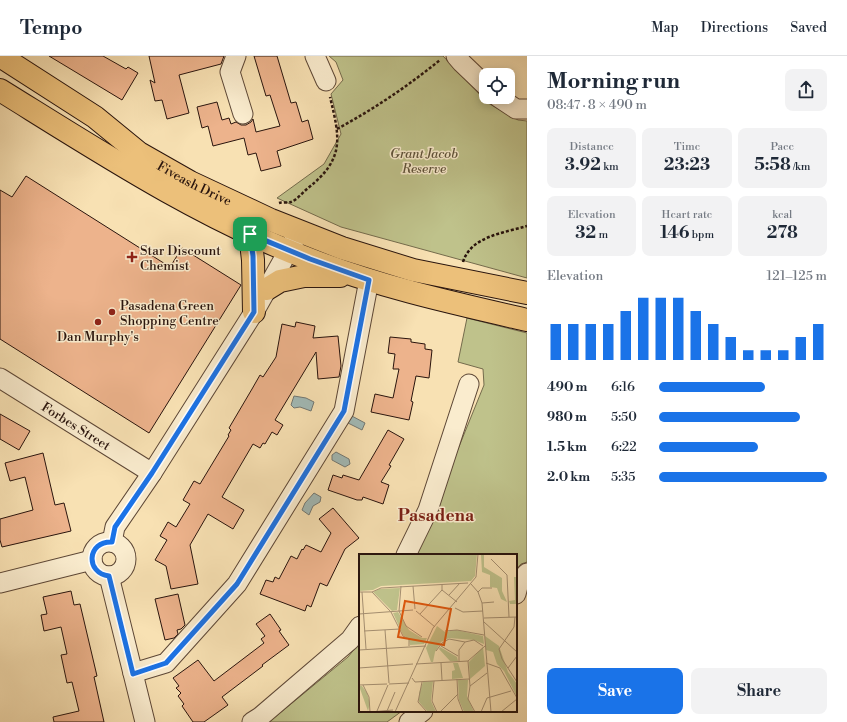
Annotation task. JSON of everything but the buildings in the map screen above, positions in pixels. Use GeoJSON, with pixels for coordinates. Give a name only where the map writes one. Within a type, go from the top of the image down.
{"type":"FeatureCollection","features":[{"type":"Feature","properties":{"kind":"main road","name":"Fiveash Drive"},"geometry":{"type":"LineString","coordinates":[[0,56],[95,117],[139,153],[190,182],[271,220],[299,232],[376,259],[413,270],[527,293]]}},
{"type":"Feature","properties":{"kind":"main road","name":"Fiveash Drive"},"geometry":{"type":"LineString","coordinates":[[0,90],[89,145],[198,209],[288,251],[363,279],[440,300],[527,320]]}},
{"type":"Feature","properties":{"kind":"main road"},"geometry":{"type":"LineString","coordinates":[[250,234],[253,256],[254,312]]}},
{"type":"Feature","properties":{"kind":"main road"},"geometry":{"type":"LineString","coordinates":[[267,288],[280,281],[304,276],[363,279]]}},
{"type":"Feature","properties":{"kind":"street"},"geometry":{"type":"LineString","coordinates":[[236,56],[230,72],[242,114]]}},
{"type":"Feature","properties":{"kind":"street"},"geometry":{"type":"LineString","coordinates":[[315,56],[326,81]]}},
{"type":"Feature","properties":{"kind":"street"},"geometry":{"type":"LineString","coordinates":[[456,56],[479,79]]}},
{"type":"Feature","properties":{"kind":"street"},"geometry":{"type":"LineString","coordinates":[[508,104],[516,109],[527,110]]}},
{"type":"Feature","properties":{"kind":"street"},"geometry":{"type":"LineString","coordinates":[[112,542],[115,527],[152,473],[254,312],[299,232]]}},
{"type":"Feature","properties":{"kind":"street"},"geometry":{"type":"LineString","coordinates":[[133,674],[166,663],[237,584],[344,411],[363,279]]}},
{"type":"Feature","properties":{"kind":"street","name":"Forbes Street"},"geometry":{"type":"LineString","coordinates":[[0,378],[152,473]]}},
{"type":"Feature","properties":{"kind":"street"},"geometry":{"type":"LineString","coordinates":[[406,554],[428,510],[469,384]]}},
{"type":"Feature","properties":{"kind":"street"},"geometry":{"type":"LineString","coordinates":[[107,542],[112,542],[122,548],[127,558],[126,564],[120,573],[109,576],[99,573],[93,566],[92,560],[94,550],[98,546],[107,542]]}},
{"type":"Feature","properties":{"kind":"street"},"geometry":{"type":"LineString","coordinates":[[0,583],[92,560]]}},
{"type":"Feature","properties":{"kind":"street"},"geometry":{"type":"LineString","coordinates":[[517,590],[519,582],[527,573]]}},
{"type":"Feature","properties":{"kind":"street"},"geometry":{"type":"LineString","coordinates":[[109,576],[145,722]]}},
{"type":"Feature","properties":{"kind":"street"},"geometry":{"type":"LineString","coordinates":[[252,722],[260,717],[350,640],[359,627]]}},
{"type":"Feature","properties":{"kind":"path"},"geometry":{"type":"LineString","coordinates":[[338,129],[396,93],[444,56]]}},
{"type":"Feature","properties":{"kind":"path"},"geometry":{"type":"LineString","coordinates":[[276,203],[291,202],[329,168],[336,149],[338,129],[326,81]]}},
{"type":"Feature","properties":{"kind":"path"},"geometry":{"type":"LineString","coordinates":[[459,279],[465,256],[471,247],[484,239],[527,226]]}},
{"type":"Feature","properties":{"kind":"green space","name":"Grant Jacob Reserve"},"geometry":{"type":"Polygon","coordinates":[[[329,56],[443,56],[479,94],[479,104],[490,104],[518,120],[527,121],[527,278],[341,227],[277,198],[324,164],[341,134],[331,94],[343,80],[336,62],[329,56]]]}},
{"type":"Feature","properties":{"kind":"green space"},"geometry":{"type":"Polygon","coordinates":[[[467,318],[527,333],[527,562],[521,564],[517,569],[517,554],[415,554],[484,385],[483,369],[458,362],[467,318]]]}},
{"type":"Feature","properties":{"kind":"green space"},"geometry":{"type":"Polygon","coordinates":[[[359,643],[359,712],[401,712],[387,722],[269,722],[348,657],[359,643]]]}},
{"type":"Feature","properties":{"kind":"water"},"geometry":{"type":"Polygon","coordinates":[[[294,396],[306,398],[314,402],[311,411],[300,407],[294,408],[291,405],[294,396]]]}},
{"type":"Feature","properties":{"kind":"water"},"geometry":{"type":"Polygon","coordinates":[[[350,415],[365,423],[362,430],[346,422],[350,415]]]}},
{"type":"Feature","properties":{"kind":"water"},"geometry":{"type":"Polygon","coordinates":[[[336,452],[349,459],[350,464],[345,467],[332,460],[332,455],[336,452]]]}},
{"type":"Feature","properties":{"kind":"water"},"geometry":{"type":"Polygon","coordinates":[[[314,493],[321,497],[320,502],[313,506],[309,515],[302,510],[305,503],[314,493]]]}},
{"type":"Feature","properties":{"kind":"place","name":"Star Discount Chemist"},"geometry":{"type":"Point","coordinates":[132,257]}},
{"type":"Feature","properties":{"kind":"place","name":"Pasadena Green Shopping Centre"},"geometry":{"type":"Point","coordinates":[112,312]}},
{"type":"Feature","properties":{"kind":"place","name":"Dan Murphy's"},"geometry":{"type":"Point","coordinates":[98,322]}},
{"type":"Feature","properties":{"kind":"district","name":"Pasadena"},"geometry":{"type":"Point","coordinates":[436,515]}},
{"type":"Feature","properties":{"kind":"route"},"geometry":{"type":"LineString","coordinates":[[250,234],[288,251],[369,280],[344,411],[237,584],[166,663],[133,674],[109,576],[104,576],[96,570],[93,566],[92,555],[94,550],[102,543],[112,542],[115,527],[152,473],[254,312],[253,256],[250,234]]}}]}
